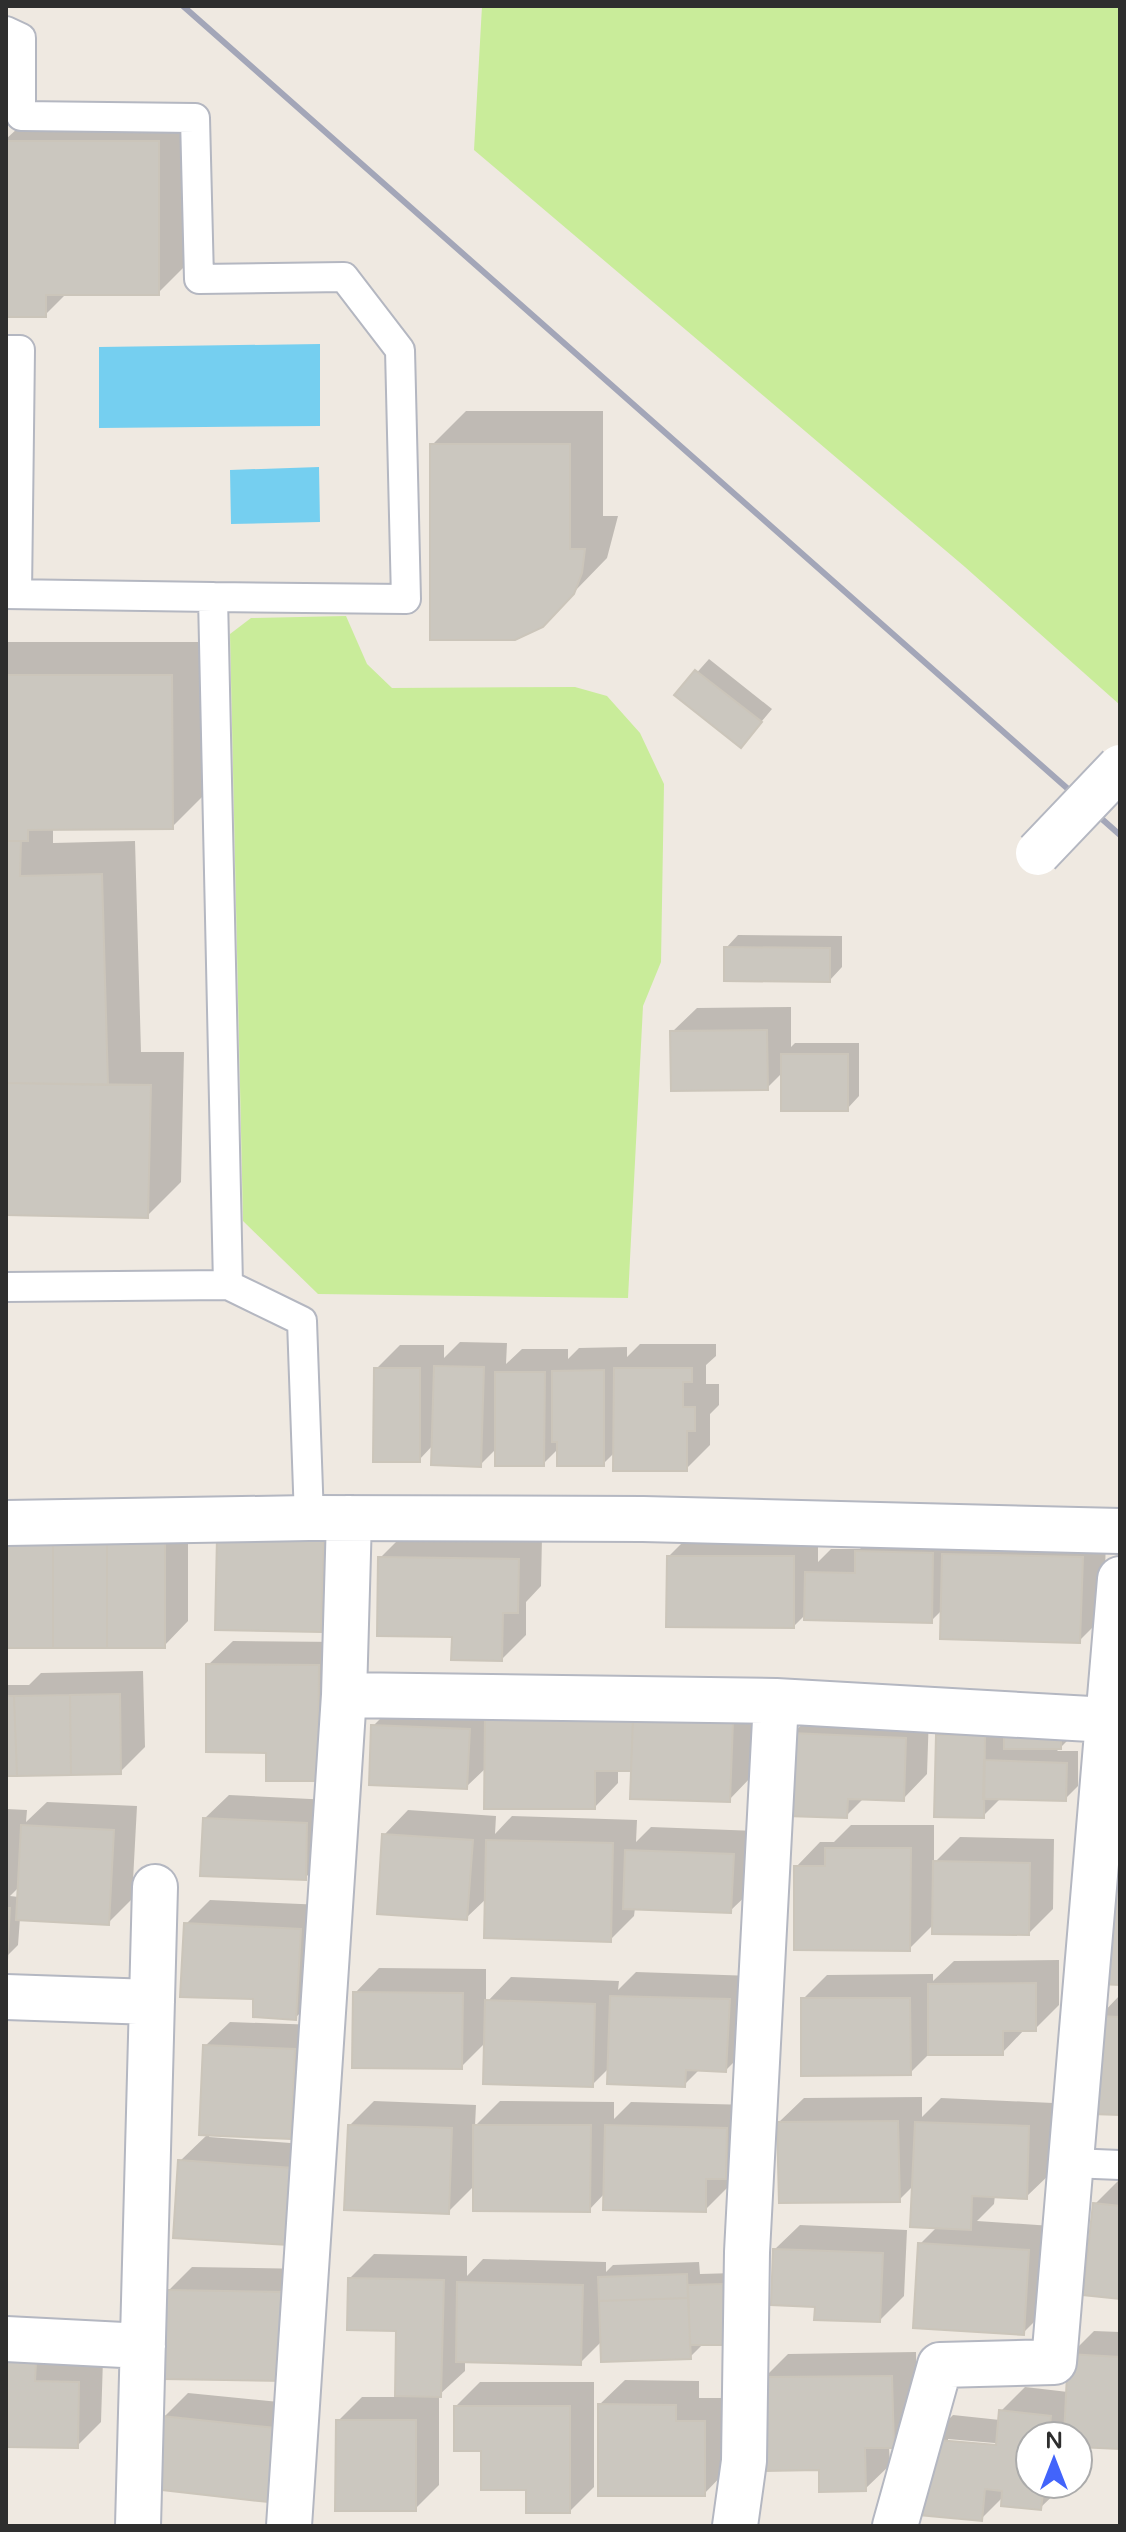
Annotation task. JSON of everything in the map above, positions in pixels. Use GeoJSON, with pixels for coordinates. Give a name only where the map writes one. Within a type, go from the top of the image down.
{"type":"FeatureCollection","features":[{"type":"Feature","properties":{"kind":"street"},"geometry":{"type":"LineString","coordinates":[[1038,853],[1120,767]]}},
{"type":"Feature","properties":{"kind":"street"},"geometry":{"type":"LineString","coordinates":[[289,2526],[344,1695],[329,1518]]}},
{"type":"Feature","properties":{"kind":"street"},"geometry":{"type":"LineString","coordinates":[[6,1523],[329,1518],[643,1519],[1120,1531]]}},
{"type":"Feature","properties":{"kind":"street"},"geometry":{"type":"LineString","coordinates":[[895,2526],[940,2365],[1054,2362],[1114,1722],[1120,1579]]}},
{"type":"Feature","properties":{"kind":"street"},"geometry":{"type":"LineString","coordinates":[[344,1695],[776,1701],[1114,1722]]}},
{"type":"Feature","properties":{"kind":"street"},"geometry":{"type":"LineString","coordinates":[[735,2526],[744,2461],[747,2252],[776,1701]]}},
{"type":"Feature","properties":{"kind":"street"},"geometry":{"type":"LineString","coordinates":[[138,2526],[155,1887]]}},
{"type":"Feature","properties":{"kind":"street"},"geometry":{"type":"LineString","coordinates":[[6,1997],[152,2002]]}},
{"type":"Feature","properties":{"kind":"street"},"geometry":{"type":"LineString","coordinates":[[6,2339],[143,2346]]}},
{"type":"Feature","properties":{"kind":"lane"},"geometry":{"type":"LineString","coordinates":[[6,31],[21,38],[21,116],[195,118],[199,279],[344,277],[400,350],[406,599],[12,594],[20,350],[6,350]]}},
{"type":"Feature","properties":{"kind":"lane"},"geometry":{"type":"LineString","coordinates":[[213,597],[228,1285]]}},
{"type":"Feature","properties":{"kind":"lane"},"geometry":{"type":"LineString","coordinates":[[6,1287],[228,1285],[302,1321],[329,1518]]}},
{"type":"Feature","properties":{"kind":"lane"},"geometry":{"type":"LineString","coordinates":[[1071,2163],[1120,2165]]}},
{"type":"Feature","properties":{"kind":"green space"},"geometry":{"type":"Polygon","coordinates":[[[482,6],[1120,6],[1120,705],[965,567],[474,150],[482,6]]]}},
{"type":"Feature","properties":{"kind":"green space"},"geometry":{"type":"Polygon","coordinates":[[[346,616],[367,664],[392,688],[575,687],[607,696],[640,733],[664,784],[661,962],[643,1006],[628,1298],[318,1294],[243,1221],[230,634],[251,618],[346,616]]]}},
{"type":"Feature","properties":{"kind":"water"},"geometry":{"type":"Polygon","coordinates":[[[320,344],[320,426],[99,428],[99,347],[320,344]]]}},
{"type":"Feature","properties":{"kind":"water"},"geometry":{"type":"Polygon","coordinates":[[[319,467],[320,522],[231,524],[230,470],[319,467]]]}},
{"type":"Feature","properties":{"kind":"building"},"geometry":{"type":"Polygon","coordinates":[[[6,141],[159,141],[159,295],[46,295],[46,317],[6,317],[6,141]]]}},
{"type":"Feature","properties":{"kind":"building"},"geometry":{"type":"Polygon","coordinates":[[[430,444],[570,444],[570,549],[585,549],[582,573],[574,594],[543,627],[515,640],[430,640],[430,444]]]}},
{"type":"Feature","properties":{"kind":"building"},"geometry":{"type":"Polygon","coordinates":[[[695,670],[762,722],[741,748],[674,695],[695,670]]]}},
{"type":"Feature","properties":{"kind":"building"},"geometry":{"type":"Polygon","coordinates":[[[6,675],[172,675],[173,829],[28,830],[28,841],[6,841],[6,675]]]}},
{"type":"Feature","properties":{"kind":"building"},"geometry":{"type":"Polygon","coordinates":[[[6,841],[21,841],[20,876],[102,874],[108,1085],[6,1083],[6,841]]]}},
{"type":"Feature","properties":{"kind":"building"},"geometry":{"type":"Polygon","coordinates":[[[724,947],[830,948],[830,982],[724,981],[724,947]]]}},
{"type":"Feature","properties":{"kind":"building"},"geometry":{"type":"Polygon","coordinates":[[[767,1030],[768,1090],[671,1091],[670,1031],[767,1030]]]}},
{"type":"Feature","properties":{"kind":"building"},"geometry":{"type":"Polygon","coordinates":[[[781,1054],[848,1054],[848,1111],[781,1111],[781,1054]]]}},
{"type":"Feature","properties":{"kind":"building"},"geometry":{"type":"Polygon","coordinates":[[[6,1083],[151,1085],[148,1218],[6,1215],[6,1083]]]}},
{"type":"Feature","properties":{"kind":"building"},"geometry":{"type":"Polygon","coordinates":[[[434,1366],[484,1367],[481,1467],[431,1465],[434,1366]]]}},
{"type":"Feature","properties":{"kind":"building"},"geometry":{"type":"Polygon","coordinates":[[[374,1368],[420,1368],[420,1462],[373,1462],[374,1368]]]}},
{"type":"Feature","properties":{"kind":"building"},"geometry":{"type":"Polygon","coordinates":[[[614,1368],[692,1368],[692,1382],[683,1382],[683,1407],[695,1407],[695,1431],[687,1431],[687,1471],[613,1471],[614,1368]]]}},
{"type":"Feature","properties":{"kind":"building"},"geometry":{"type":"Polygon","coordinates":[[[604,1370],[604,1466],[557,1466],[557,1442],[552,1442],[552,1371],[604,1370]]]}},
{"type":"Feature","properties":{"kind":"building"},"geometry":{"type":"Polygon","coordinates":[[[495,1372],[545,1372],[544,1466],[495,1466],[495,1372]]]}},
{"type":"Feature","properties":{"kind":"building"},"geometry":{"type":"Polygon","coordinates":[[[217,1537],[324,1540],[321,1632],[215,1630],[217,1537]]]}},
{"type":"Feature","properties":{"kind":"building"},"geometry":{"type":"Polygon","coordinates":[[[6,1542],[53,1542],[53,1648],[6,1648],[6,1542]]]}},
{"type":"Feature","properties":{"kind":"building"},"geometry":{"type":"Polygon","coordinates":[[[53,1542],[107,1542],[107,1648],[53,1648],[53,1542]]]}},
{"type":"Feature","properties":{"kind":"building"},"geometry":{"type":"Polygon","coordinates":[[[107,1542],[165,1542],[165,1648],[107,1648],[107,1542]]]}},
{"type":"Feature","properties":{"kind":"building"},"geometry":{"type":"Polygon","coordinates":[[[855,1551],[933,1553],[932,1623],[804,1620],[805,1572],[855,1573],[855,1551]]]}},
{"type":"Feature","properties":{"kind":"building"},"geometry":{"type":"Polygon","coordinates":[[[942,1554],[1083,1557],[1080,1643],[940,1639],[942,1554]]]}},
{"type":"Feature","properties":{"kind":"building"},"geometry":{"type":"Polygon","coordinates":[[[667,1556],[794,1556],[794,1628],[666,1627],[667,1556]]]}},
{"type":"Feature","properties":{"kind":"building"},"geometry":{"type":"Polygon","coordinates":[[[378,1557],[519,1559],[518,1613],[503,1613],[502,1661],[451,1660],[452,1637],[377,1636],[378,1557]]]}},
{"type":"Feature","properties":{"kind":"building"},"geometry":{"type":"Polygon","coordinates":[[[206,1664],[319,1665],[318,1781],[266,1781],[266,1753],[206,1752],[206,1664]]]}},
{"type":"Feature","properties":{"kind":"building"},"geometry":{"type":"Polygon","coordinates":[[[120,1694],[121,1774],[71,1775],[70,1695],[120,1694]]]}},
{"type":"Feature","properties":{"kind":"building"},"geometry":{"type":"Polygon","coordinates":[[[70,1695],[71,1775],[17,1776],[14,1696],[70,1695]]]}},
{"type":"Feature","properties":{"kind":"building"},"geometry":{"type":"Polygon","coordinates":[[[6,1696],[14,1696],[17,1776],[6,1776],[6,1696]]]}},
{"type":"Feature","properties":{"kind":"building"},"geometry":{"type":"Polygon","coordinates":[[[485,1716],[633,1718],[631,1771],[595,1771],[595,1809],[484,1809],[485,1716]]]}},
{"type":"Feature","properties":{"kind":"building"},"geometry":{"type":"Polygon","coordinates":[[[633,1718],[733,1721],[730,1802],[630,1799],[633,1718]]]}},
{"type":"Feature","properties":{"kind":"building"},"geometry":{"type":"Polygon","coordinates":[[[371,1725],[470,1729],[467,1789],[369,1785],[371,1725]]]}},
{"type":"Feature","properties":{"kind":"building"},"geometry":{"type":"Polygon","coordinates":[[[1004,1728],[1061,1728],[1061,1749],[1004,1749],[1004,1728]]]}},
{"type":"Feature","properties":{"kind":"building"},"geometry":{"type":"Polygon","coordinates":[[[791,1733],[906,1738],[904,1801],[848,1799],[847,1818],[787,1816],[791,1733]]]}},
{"type":"Feature","properties":{"kind":"building"},"geometry":{"type":"Polygon","coordinates":[[[936,1735],[985,1735],[984,1818],[934,1817],[936,1735]]]}},
{"type":"Feature","properties":{"kind":"building"},"geometry":{"type":"Polygon","coordinates":[[[984,1760],[1067,1763],[1066,1801],[983,1799],[984,1760]]]}},
{"type":"Feature","properties":{"kind":"building"},"geometry":{"type":"Polygon","coordinates":[[[203,1818],[307,1823],[306,1880],[200,1876],[203,1818]]]}},
{"type":"Feature","properties":{"kind":"building"},"geometry":{"type":"Polygon","coordinates":[[[21,1825],[114,1830],[109,1925],[16,1920],[21,1825]]]}},
{"type":"Feature","properties":{"kind":"building"},"geometry":{"type":"Polygon","coordinates":[[[382,1834],[473,1840],[467,1920],[377,1914],[382,1834]]]}},
{"type":"Feature","properties":{"kind":"building"},"geometry":{"type":"Polygon","coordinates":[[[486,1840],[613,1843],[611,1942],[484,1938],[486,1840]]]}},
{"type":"Feature","properties":{"kind":"building"},"geometry":{"type":"Polygon","coordinates":[[[825,1848],[911,1848],[910,1951],[794,1950],[794,1866],[825,1866],[825,1848]]]}},
{"type":"Feature","properties":{"kind":"building"},"geometry":{"type":"Polygon","coordinates":[[[625,1850],[734,1854],[731,1913],[623,1909],[625,1850]]]}},
{"type":"Feature","properties":{"kind":"building"},"geometry":{"type":"Polygon","coordinates":[[[933,1861],[1030,1863],[1029,1935],[932,1934],[933,1861]]]}},
{"type":"Feature","properties":{"kind":"building"},"geometry":{"type":"Polygon","coordinates":[[[1105,1893],[1120,1894],[1120,1985],[1099,1984],[1105,1893]]]}},
{"type":"Feature","properties":{"kind":"building"},"geometry":{"type":"Polygon","coordinates":[[[6,1908],[10,1908],[7,1960],[6,1960],[6,1908]]]}},
{"type":"Feature","properties":{"kind":"building"},"geometry":{"type":"Polygon","coordinates":[[[184,1923],[301,1929],[296,2020],[253,2017],[253,1999],[180,1997],[184,1923]]]}},
{"type":"Feature","properties":{"kind":"building"},"geometry":{"type":"Polygon","coordinates":[[[1036,1983],[1036,2031],[1003,2031],[1003,2055],[928,2055],[928,1984],[1036,1983]]]}},
{"type":"Feature","properties":{"kind":"building"},"geometry":{"type":"Polygon","coordinates":[[[353,1992],[463,1993],[462,2069],[352,2068],[353,1992]]]}},
{"type":"Feature","properties":{"kind":"building"},"geometry":{"type":"Polygon","coordinates":[[[610,1996],[730,1999],[726,2072],[686,2070],[685,2087],[607,2084],[610,1996]]]}},
{"type":"Feature","properties":{"kind":"building"},"geometry":{"type":"Polygon","coordinates":[[[801,1998],[910,1998],[911,2075],[801,2076],[801,1998]]]}},
{"type":"Feature","properties":{"kind":"building"},"geometry":{"type":"Polygon","coordinates":[[[485,2000],[595,2004],[593,2087],[483,2084],[485,2000]]]}},
{"type":"Feature","properties":{"kind":"building"},"geometry":{"type":"Polygon","coordinates":[[[1097,2016],[1120,2017],[1120,2115],[1092,2114],[1097,2016]]]}},
{"type":"Feature","properties":{"kind":"building"},"geometry":{"type":"Polygon","coordinates":[[[203,2045],[295,2049],[291,2139],[199,2135],[203,2045]]]}},
{"type":"Feature","properties":{"kind":"building"},"geometry":{"type":"Polygon","coordinates":[[[898,2121],[900,2202],[779,2203],[777,2122],[898,2121]]]}},
{"type":"Feature","properties":{"kind":"building"},"geometry":{"type":"Polygon","coordinates":[[[915,2122],[1029,2126],[1027,2199],[972,2196],[971,2230],[910,2227],[915,2122]]]}},
{"type":"Feature","properties":{"kind":"building"},"geometry":{"type":"Polygon","coordinates":[[[348,2125],[452,2128],[449,2214],[344,2210],[348,2125]]]}},
{"type":"Feature","properties":{"kind":"building"},"geometry":{"type":"Polygon","coordinates":[[[473,2125],[591,2125],[590,2212],[473,2211],[473,2125]]]}},
{"type":"Feature","properties":{"kind":"building"},"geometry":{"type":"Polygon","coordinates":[[[605,2125],[727,2128],[726,2179],[706,2179],[706,2212],[603,2210],[605,2125]]]}},
{"type":"Feature","properties":{"kind":"building"},"geometry":{"type":"Polygon","coordinates":[[[178,2160],[294,2168],[289,2245],[173,2238],[178,2160]]]}},
{"type":"Feature","properties":{"kind":"building"},"geometry":{"type":"Polygon","coordinates":[[[1093,2203],[1120,2206],[1120,2299],[1083,2295],[1093,2203]]]}},
{"type":"Feature","properties":{"kind":"building"},"geometry":{"type":"Polygon","coordinates":[[[918,2243],[1029,2250],[1024,2335],[913,2328],[918,2243]]]}},
{"type":"Feature","properties":{"kind":"building"},"geometry":{"type":"Polygon","coordinates":[[[773,2249],[883,2253],[880,2322],[814,2320],[815,2307],[771,2305],[773,2249]]]}},
{"type":"Feature","properties":{"kind":"building"},"geometry":{"type":"Polygon","coordinates":[[[687,2274],[688,2298],[599,2301],[598,2277],[687,2274]]]}},
{"type":"Feature","properties":{"kind":"building"},"geometry":{"type":"Polygon","coordinates":[[[348,2278],[444,2280],[441,2397],[395,2396],[396,2331],[347,2330],[348,2278]]]}},
{"type":"Feature","properties":{"kind":"building"},"geometry":{"type":"Polygon","coordinates":[[[457,2282],[583,2285],[581,2365],[456,2362],[457,2282]]]}},
{"type":"Feature","properties":{"kind":"building"},"geometry":{"type":"Polygon","coordinates":[[[723,2284],[725,2345],[690,2345],[688,2285],[723,2284]]]}},
{"type":"Feature","properties":{"kind":"building"},"geometry":{"type":"Polygon","coordinates":[[[166,2290],[287,2292],[285,2381],[164,2379],[166,2290]]]}},
{"type":"Feature","properties":{"kind":"building"},"geometry":{"type":"Polygon","coordinates":[[[688,2298],[691,2359],[601,2362],[599,2301],[688,2298]]]}},
{"type":"Feature","properties":{"kind":"building"},"geometry":{"type":"Polygon","coordinates":[[[1068,2354],[1120,2357],[1120,2449],[1094,2448],[1094,2420],[1065,2420],[1068,2354]]]}},
{"type":"Feature","properties":{"kind":"building"},"geometry":{"type":"Polygon","coordinates":[[[6,2361],[36,2362],[35,2381],[79,2382],[78,2448],[6,2447],[6,2361]]]}},
{"type":"Feature","properties":{"kind":"building"},"geometry":{"type":"Polygon","coordinates":[[[892,2376],[894,2448],[865,2448],[866,2491],[819,2492],[819,2470],[764,2471],[762,2377],[892,2376]]]}},
{"type":"Feature","properties":{"kind":"building"},"geometry":{"type":"Polygon","coordinates":[[[598,2404],[676,2405],[676,2421],[705,2421],[705,2496],[598,2496],[598,2404]]]}},
{"type":"Feature","properties":{"kind":"building"},"geometry":{"type":"Polygon","coordinates":[[[454,2406],[570,2406],[570,2513],[526,2513],[526,2490],[481,2490],[481,2451],[454,2451],[454,2406]]]}},
{"type":"Feature","properties":{"kind":"building"},"geometry":{"type":"Polygon","coordinates":[[[999,2410],[1051,2416],[1051,2420],[1014,2420],[1014,2500],[1042,2500],[1041,2510],[1001,2506],[1002,2491],[985,2489],[982,2521],[919,2515],[927,2439],[996,2445],[999,2410]]]}},
{"type":"Feature","properties":{"kind":"building"},"geometry":{"type":"Polygon","coordinates":[[[162,2416],[276,2428],[268,2502],[154,2489],[162,2416]]]}},
{"type":"Feature","properties":{"kind":"building"},"geometry":{"type":"Polygon","coordinates":[[[336,2420],[416,2420],[416,2511],[335,2511],[336,2420]]]}},
{"type":"Feature","properties":{"kind":"railway"},"geometry":{"type":"LineString","coordinates":[[183,6],[1120,835]]}}]}
